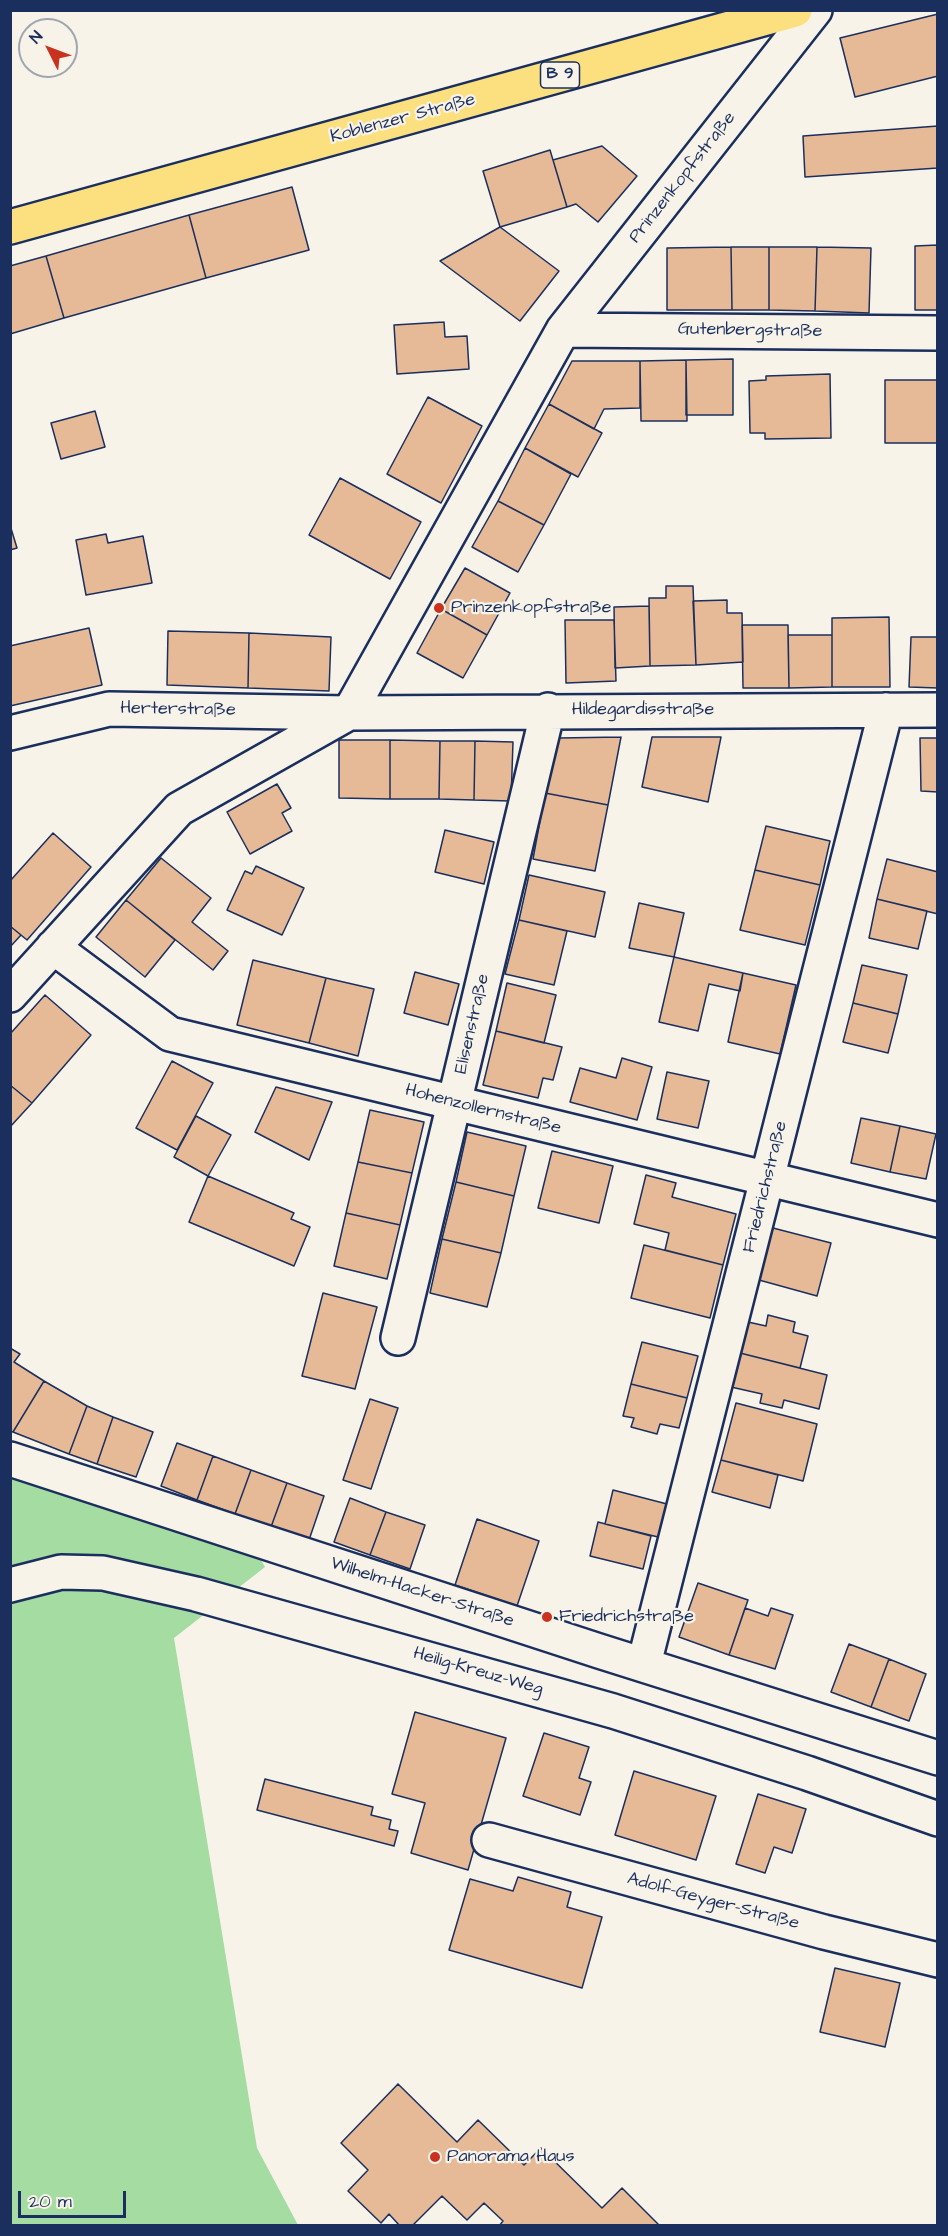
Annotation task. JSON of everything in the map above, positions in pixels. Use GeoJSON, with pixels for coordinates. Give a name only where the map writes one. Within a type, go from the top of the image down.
{"type":"FeatureCollection","features":[{"type":"Feature","properties":{"kind":"main road","name":"Koblenzer Straße"},"geometry":{"type":"LineString","coordinates":[[10,227],[795,10]]}},
{"type":"Feature","properties":{"kind":"street","name":"Prinzenkopfstraße"},"geometry":{"type":"LineString","coordinates":[[349,713],[563,330],[815,10]]}},
{"type":"Feature","properties":{"kind":"street","name":"Gutenbergstraße"},"geometry":{"type":"LineString","coordinates":[[563,330],[938,333]]}},
{"type":"Feature","properties":{"kind":"street","name":"Herterstraße"},"geometry":{"type":"LineString","coordinates":[[10,733],[109,709],[349,713]]}},
{"type":"Feature","properties":{"kind":"street","name":"Hildegardisstraße"},"geometry":{"type":"LineString","coordinates":[[349,713],[548,710],[938,710]]}},
{"type":"Feature","properties":{"kind":"street","name":"Elisenstraße"},"geometry":{"type":"LineString","coordinates":[[398,1338],[548,710]]}},
{"type":"Feature","properties":{"kind":"street","name":"Friedrichstraße"},"geometry":{"type":"LineString","coordinates":[[645,1664],[886,710]]}},
{"type":"Feature","properties":{"kind":"street"},"geometry":{"type":"LineString","coordinates":[[10,995],[179,809],[349,713]]}},
{"type":"Feature","properties":{"kind":"street","name":"Hohenzollernstraße"},"geometry":{"type":"LineString","coordinates":[[53,947],[170,1034],[938,1220]]}},
{"type":"Feature","properties":{"kind":"street","name":"Wilhelm-Hacker-Straße"},"geometry":{"type":"LineString","coordinates":[[10,1459],[938,1758]]}},
{"type":"Feature","properties":{"kind":"street","name":"Heilig-Kreuz-Weg"},"geometry":{"type":"LineString","coordinates":[[10,1585],[61,1572],[103,1573],[196,1594],[612,1711],[807,1773],[938,1819]]}},
{"type":"Feature","properties":{"kind":"street","name":"Adolf-Geyger-Straße"},"geometry":{"type":"LineString","coordinates":[[489,1840],[824,1932],[938,1960]]}},
{"type":"Feature","properties":{"kind":"green space"},"geometry":{"type":"Polygon","coordinates":[[[10,1476],[255,1549],[265,1567],[174,1638],[257,2148],[298,2225],[11,2225],[10,1476]]]}},
{"type":"Feature","properties":{"kind":"building"},"geometry":{"type":"Polygon","coordinates":[[[938,14],[938,76],[855,97],[840,38],[938,14]]]}},
{"type":"Feature","properties":{"kind":"building"},"geometry":{"type":"Polygon","coordinates":[[[938,126],[938,168],[805,177],[803,136],[938,126]]]}},
{"type":"Feature","properties":{"kind":"building"},"geometry":{"type":"Polygon","coordinates":[[[602,146],[637,176],[598,222],[576,204],[567,207],[553,160],[602,146]]]}},
{"type":"Feature","properties":{"kind":"building"},"geometry":{"type":"Polygon","coordinates":[[[550,150],[567,207],[500,227],[483,171],[550,150]]]}},
{"type":"Feature","properties":{"kind":"building"},"geometry":{"type":"Polygon","coordinates":[[[292,187],[309,250],[206,278],[189,215],[292,187]]]}},
{"type":"Feature","properties":{"kind":"building"},"geometry":{"type":"Polygon","coordinates":[[[189,215],[206,278],[64,318],[46,256],[189,215]]]}},
{"type":"Feature","properties":{"kind":"building"},"geometry":{"type":"Polygon","coordinates":[[[500,227],[559,271],[520,321],[440,261],[500,227]]]}},
{"type":"Feature","properties":{"kind":"building"},"geometry":{"type":"Polygon","coordinates":[[[938,245],[938,310],[915,310],[915,246],[938,245]]]}},
{"type":"Feature","properties":{"kind":"building"},"geometry":{"type":"Polygon","coordinates":[[[731,247],[769,247],[769,310],[732,310],[731,247]]]}},
{"type":"Feature","properties":{"kind":"building"},"geometry":{"type":"Polygon","coordinates":[[[731,247],[732,310],[667,310],[667,248],[731,247]]]}},
{"type":"Feature","properties":{"kind":"building"},"geometry":{"type":"Polygon","coordinates":[[[769,247],[817,247],[815,311],[769,310],[769,247]]]}},
{"type":"Feature","properties":{"kind":"building"},"geometry":{"type":"Polygon","coordinates":[[[817,247],[871,248],[869,313],[815,311],[817,247]]]}},
{"type":"Feature","properties":{"kind":"building"},"geometry":{"type":"Polygon","coordinates":[[[46,256],[64,318],[10,334],[10,266],[46,256]]]}},
{"type":"Feature","properties":{"kind":"building"},"geometry":{"type":"Polygon","coordinates":[[[444,322],[445,337],[467,336],[469,369],[397,374],[394,325],[444,322]]]}},
{"type":"Feature","properties":{"kind":"building"},"geometry":{"type":"Polygon","coordinates":[[[733,359],[733,415],[686,415],[686,360],[733,359]]]}},
{"type":"Feature","properties":{"kind":"building"},"geometry":{"type":"Polygon","coordinates":[[[686,360],[687,421],[641,421],[640,361],[686,360]]]}},
{"type":"Feature","properties":{"kind":"building"},"geometry":{"type":"Polygon","coordinates":[[[572,361],[640,361],[640,408],[604,409],[594,429],[549,404],[572,361]]]}},
{"type":"Feature","properties":{"kind":"building"},"geometry":{"type":"Polygon","coordinates":[[[830,374],[831,438],[765,439],[765,433],[750,433],[749,381],[766,380],[766,376],[830,374]]]}},
{"type":"Feature","properties":{"kind":"building"},"geometry":{"type":"Polygon","coordinates":[[[885,380],[938,380],[938,443],[885,443],[885,380]]]}},
{"type":"Feature","properties":{"kind":"building"},"geometry":{"type":"Polygon","coordinates":[[[428,397],[482,426],[441,503],[387,474],[428,397]]]}},
{"type":"Feature","properties":{"kind":"building"},"geometry":{"type":"Polygon","coordinates":[[[549,404],[602,433],[578,477],[525,448],[549,404]]]}},
{"type":"Feature","properties":{"kind":"building"},"geometry":{"type":"Polygon","coordinates":[[[95,411],[105,447],[61,459],[51,423],[95,411]]]}},
{"type":"Feature","properties":{"kind":"building"},"geometry":{"type":"Polygon","coordinates":[[[525,448],[571,474],[544,525],[498,501],[525,448]]]}},
{"type":"Feature","properties":{"kind":"building"},"geometry":{"type":"Polygon","coordinates":[[[340,478],[421,522],[390,579],[309,535],[340,478]]]}},
{"type":"Feature","properties":{"kind":"building"},"geometry":{"type":"Polygon","coordinates":[[[498,501],[544,525],[518,572],[472,547],[498,501]]]}},
{"type":"Feature","properties":{"kind":"building"},"geometry":{"type":"Polygon","coordinates":[[[10,525],[17,548],[10,550],[10,525]]]}},
{"type":"Feature","properties":{"kind":"building"},"geometry":{"type":"Polygon","coordinates":[[[106,534],[108,543],[143,536],[152,583],[86,595],[76,540],[106,534]]]}},
{"type":"Feature","properties":{"kind":"building"},"geometry":{"type":"Polygon","coordinates":[[[465,568],[510,593],[487,635],[441,609],[465,568]]]}},
{"type":"Feature","properties":{"kind":"building"},"geometry":{"type":"Polygon","coordinates":[[[666,586],[693,586],[696,665],[650,666],[649,598],[666,598],[666,586]]]}},
{"type":"Feature","properties":{"kind":"building"},"geometry":{"type":"Polygon","coordinates":[[[727,600],[727,613],[742,613],[743,662],[696,665],[693,601],[727,600]]]}},
{"type":"Feature","properties":{"kind":"building"},"geometry":{"type":"Polygon","coordinates":[[[649,606],[650,666],[615,668],[614,607],[649,606]]]}},
{"type":"Feature","properties":{"kind":"building"},"geometry":{"type":"Polygon","coordinates":[[[441,609],[487,635],[463,678],[417,653],[441,609]]]}},
{"type":"Feature","properties":{"kind":"building"},"geometry":{"type":"Polygon","coordinates":[[[889,617],[890,687],[832,687],[832,618],[889,617]]]}},
{"type":"Feature","properties":{"kind":"building"},"geometry":{"type":"Polygon","coordinates":[[[565,620],[614,620],[616,681],[566,683],[565,620]]]}},
{"type":"Feature","properties":{"kind":"building"},"geometry":{"type":"Polygon","coordinates":[[[742,625],[788,625],[789,688],[743,688],[742,625]]]}},
{"type":"Feature","properties":{"kind":"building"},"geometry":{"type":"Polygon","coordinates":[[[89,628],[102,685],[10,706],[10,646],[89,628]]]}},
{"type":"Feature","properties":{"kind":"building"},"geometry":{"type":"Polygon","coordinates":[[[168,631],[249,633],[248,688],[167,685],[168,631]]]}},
{"type":"Feature","properties":{"kind":"building"},"geometry":{"type":"Polygon","coordinates":[[[249,633],[331,637],[329,691],[248,688],[249,633]]]}},
{"type":"Feature","properties":{"kind":"building"},"geometry":{"type":"Polygon","coordinates":[[[788,635],[832,635],[832,687],[789,688],[788,635]]]}},
{"type":"Feature","properties":{"kind":"building"},"geometry":{"type":"Polygon","coordinates":[[[911,637],[938,637],[938,688],[909,687],[911,637]]]}},
{"type":"Feature","properties":{"kind":"building"},"geometry":{"type":"Polygon","coordinates":[[[621,737],[608,805],[545,793],[558,738],[621,737]]]}},
{"type":"Feature","properties":{"kind":"building"},"geometry":{"type":"Polygon","coordinates":[[[652,737],[721,737],[708,802],[642,787],[652,737]]]}},
{"type":"Feature","properties":{"kind":"building"},"geometry":{"type":"Polygon","coordinates":[[[920,738],[938,738],[938,792],[921,791],[920,738]]]}},
{"type":"Feature","properties":{"kind":"building"},"geometry":{"type":"Polygon","coordinates":[[[339,740],[390,740],[390,799],[339,798],[339,740]]]}},
{"type":"Feature","properties":{"kind":"building"},"geometry":{"type":"Polygon","coordinates":[[[390,740],[440,741],[439,799],[390,799],[390,740]]]}},
{"type":"Feature","properties":{"kind":"building"},"geometry":{"type":"Polygon","coordinates":[[[440,741],[475,741],[474,800],[439,799],[440,741]]]}},
{"type":"Feature","properties":{"kind":"building"},"geometry":{"type":"Polygon","coordinates":[[[475,741],[513,742],[511,801],[474,800],[475,741]]]}},
{"type":"Feature","properties":{"kind":"building"},"geometry":{"type":"Polygon","coordinates":[[[277,784],[291,808],[282,813],[292,831],[250,854],[227,812],[277,784]]]}},
{"type":"Feature","properties":{"kind":"building"},"geometry":{"type":"Polygon","coordinates":[[[545,793],[608,805],[595,871],[533,859],[545,793]]]}},
{"type":"Feature","properties":{"kind":"building"},"geometry":{"type":"Polygon","coordinates":[[[766,826],[830,841],[820,885],[755,870],[766,826]]]}},
{"type":"Feature","properties":{"kind":"building"},"geometry":{"type":"Polygon","coordinates":[[[445,830],[494,842],[484,884],[435,872],[445,830]]]}},
{"type":"Feature","properties":{"kind":"building"},"geometry":{"type":"Polygon","coordinates":[[[53,833],[91,867],[27,940],[10,926],[10,881],[53,833]]]}},
{"type":"Feature","properties":{"kind":"building"},"geometry":{"type":"Polygon","coordinates":[[[161,858],[211,898],[192,922],[228,951],[213,970],[126,900],[161,858]]]}},
{"type":"Feature","properties":{"kind":"building"},"geometry":{"type":"Polygon","coordinates":[[[887,859],[938,872],[938,914],[877,899],[887,859]]]}},
{"type":"Feature","properties":{"kind":"building"},"geometry":{"type":"Polygon","coordinates":[[[256,866],[304,888],[282,935],[227,910],[245,871],[252,874],[256,866]]]}},
{"type":"Feature","properties":{"kind":"building"},"geometry":{"type":"Polygon","coordinates":[[[755,870],[820,885],[805,945],[740,930],[755,870]]]}},
{"type":"Feature","properties":{"kind":"building"},"geometry":{"type":"Polygon","coordinates":[[[529,875],[605,892],[595,937],[519,920],[529,875]]]}},
{"type":"Feature","properties":{"kind":"building"},"geometry":{"type":"Polygon","coordinates":[[[877,899],[927,911],[918,949],[869,938],[877,899]]]}},
{"type":"Feature","properties":{"kind":"building"},"geometry":{"type":"Polygon","coordinates":[[[126,900],[175,940],[145,977],[96,937],[126,900]]]}},
{"type":"Feature","properties":{"kind":"building"},"geometry":{"type":"Polygon","coordinates":[[[639,903],[684,913],[674,957],[629,948],[639,903]]]}},
{"type":"Feature","properties":{"kind":"building"},"geometry":{"type":"Polygon","coordinates":[[[519,920],[567,931],[554,985],[505,974],[519,920]]]}},
{"type":"Feature","properties":{"kind":"building"},"geometry":{"type":"Polygon","coordinates":[[[10,926],[21,935],[10,947],[10,926]]]}},
{"type":"Feature","properties":{"kind":"building"},"geometry":{"type":"Polygon","coordinates":[[[674,957],[743,973],[740,991],[709,984],[698,1031],[659,1022],[674,957]]]}},
{"type":"Feature","properties":{"kind":"building"},"geometry":{"type":"Polygon","coordinates":[[[253,960],[326,978],[309,1043],[237,1025],[253,960]]]}},
{"type":"Feature","properties":{"kind":"building"},"geometry":{"type":"Polygon","coordinates":[[[862,965],[907,975],[898,1014],[853,1003],[862,965]]]}},
{"type":"Feature","properties":{"kind":"building"},"geometry":{"type":"Polygon","coordinates":[[[415,972],[459,984],[448,1025],[404,1013],[415,972]]]}},
{"type":"Feature","properties":{"kind":"building"},"geometry":{"type":"Polygon","coordinates":[[[743,973],[796,985],[780,1054],[728,1042],[743,973]]]}},
{"type":"Feature","properties":{"kind":"building"},"geometry":{"type":"Polygon","coordinates":[[[326,978],[374,989],[358,1056],[309,1043],[326,978]]]}},
{"type":"Feature","properties":{"kind":"building"},"geometry":{"type":"Polygon","coordinates":[[[507,983],[556,995],[544,1043],[496,1031],[507,983]]]}},
{"type":"Feature","properties":{"kind":"building"},"geometry":{"type":"Polygon","coordinates":[[[45,995],[91,1035],[32,1103],[10,1085],[10,1034],[45,995]]]}},
{"type":"Feature","properties":{"kind":"building"},"geometry":{"type":"Polygon","coordinates":[[[853,1003],[898,1014],[888,1053],[843,1042],[853,1003]]]}},
{"type":"Feature","properties":{"kind":"building"},"geometry":{"type":"Polygon","coordinates":[[[496,1031],[562,1047],[553,1080],[543,1078],[538,1098],[483,1085],[496,1031]]]}},
{"type":"Feature","properties":{"kind":"building"},"geometry":{"type":"Polygon","coordinates":[[[622,1058],[652,1067],[637,1120],[570,1102],[580,1068],[616,1078],[622,1058]]]}},
{"type":"Feature","properties":{"kind":"building"},"geometry":{"type":"Polygon","coordinates":[[[172,1061],[213,1083],[177,1150],[136,1128],[172,1061]]]}},
{"type":"Feature","properties":{"kind":"building"},"geometry":{"type":"Polygon","coordinates":[[[667,1072],[709,1081],[698,1128],[657,1119],[667,1072]]]}},
{"type":"Feature","properties":{"kind":"building"},"geometry":{"type":"Polygon","coordinates":[[[10,1085],[32,1103],[10,1127],[10,1085]]]}},
{"type":"Feature","properties":{"kind":"building"},"geometry":{"type":"Polygon","coordinates":[[[276,1087],[332,1102],[309,1160],[255,1132],[276,1087]]]}},
{"type":"Feature","properties":{"kind":"building"},"geometry":{"type":"Polygon","coordinates":[[[370,1110],[424,1122],[412,1173],[358,1162],[370,1110]]]}},
{"type":"Feature","properties":{"kind":"building"},"geometry":{"type":"Polygon","coordinates":[[[196,1116],[231,1135],[208,1176],[174,1157],[196,1116]]]}},
{"type":"Feature","properties":{"kind":"building"},"geometry":{"type":"Polygon","coordinates":[[[861,1118],[900,1126],[890,1172],[851,1163],[861,1118]]]}},
{"type":"Feature","properties":{"kind":"building"},"geometry":{"type":"Polygon","coordinates":[[[900,1126],[936,1134],[926,1179],[890,1172],[900,1126]]]}},
{"type":"Feature","properties":{"kind":"building"},"geometry":{"type":"Polygon","coordinates":[[[467,1132],[526,1146],[514,1196],[456,1182],[467,1132]]]}},
{"type":"Feature","properties":{"kind":"building"},"geometry":{"type":"Polygon","coordinates":[[[552,1151],[613,1166],[599,1223],[538,1208],[552,1151]]]}},
{"type":"Feature","properties":{"kind":"building"},"geometry":{"type":"Polygon","coordinates":[[[358,1162],[412,1173],[400,1225],[346,1213],[358,1162]]]}},
{"type":"Feature","properties":{"kind":"building"},"geometry":{"type":"Polygon","coordinates":[[[646,1175],[676,1183],[672,1197],[736,1214],[723,1265],[665,1250],[669,1233],[634,1224],[646,1175]]]}},
{"type":"Feature","properties":{"kind":"building"},"geometry":{"type":"Polygon","coordinates":[[[208,1176],[294,1213],[291,1219],[310,1227],[294,1266],[189,1222],[208,1176]]]}},
{"type":"Feature","properties":{"kind":"building"},"geometry":{"type":"Polygon","coordinates":[[[456,1182],[514,1196],[501,1253],[442,1239],[456,1182]]]}},
{"type":"Feature","properties":{"kind":"building"},"geometry":{"type":"Polygon","coordinates":[[[346,1213],[400,1225],[387,1279],[334,1266],[346,1213]]]}},
{"type":"Feature","properties":{"kind":"building"},"geometry":{"type":"Polygon","coordinates":[[[773,1228],[831,1243],[817,1296],[759,1280],[773,1228]]]}},
{"type":"Feature","properties":{"kind":"building"},"geometry":{"type":"Polygon","coordinates":[[[442,1239],[501,1253],[487,1307],[430,1293],[442,1239]]]}},
{"type":"Feature","properties":{"kind":"building"},"geometry":{"type":"Polygon","coordinates":[[[644,1245],[723,1265],[710,1318],[631,1298],[644,1245]]]}},
{"type":"Feature","properties":{"kind":"building"},"geometry":{"type":"Polygon","coordinates":[[[323,1293],[377,1307],[355,1389],[302,1376],[323,1293]]]}},
{"type":"Feature","properties":{"kind":"building"},"geometry":{"type":"Polygon","coordinates":[[[768,1315],[795,1322],[793,1332],[808,1336],[800,1368],[740,1353],[748,1322],[766,1326],[768,1315]]]}},
{"type":"Feature","properties":{"kind":"building"},"geometry":{"type":"Polygon","coordinates":[[[642,1342],[698,1356],[687,1398],[631,1384],[642,1342]]]}},
{"type":"Feature","properties":{"kind":"building"},"geometry":{"type":"Polygon","coordinates":[[[10,1348],[20,1354],[14,1362],[44,1381],[13,1432],[10,1431],[10,1348]]]}},
{"type":"Feature","properties":{"kind":"building"},"geometry":{"type":"Polygon","coordinates":[[[740,1353],[827,1375],[819,1409],[784,1400],[782,1408],[760,1403],[762,1394],[731,1387],[740,1353]]]}},
{"type":"Feature","properties":{"kind":"building"},"geometry":{"type":"Polygon","coordinates":[[[44,1381],[87,1406],[69,1454],[13,1432],[44,1381]]]}},
{"type":"Feature","properties":{"kind":"building"},"geometry":{"type":"Polygon","coordinates":[[[631,1384],[687,1398],[679,1428],[660,1424],[657,1434],[631,1427],[634,1418],[623,1416],[631,1384]]]}},
{"type":"Feature","properties":{"kind":"building"},"geometry":{"type":"Polygon","coordinates":[[[370,1399],[398,1408],[371,1489],[343,1480],[370,1399]]]}},
{"type":"Feature","properties":{"kind":"building"},"geometry":{"type":"Polygon","coordinates":[[[736,1403],[817,1424],[803,1481],[721,1460],[736,1403]]]}},
{"type":"Feature","properties":{"kind":"building"},"geometry":{"type":"Polygon","coordinates":[[[87,1406],[113,1417],[97,1464],[69,1454],[87,1406]]]}},
{"type":"Feature","properties":{"kind":"building"},"geometry":{"type":"Polygon","coordinates":[[[113,1417],[153,1432],[136,1477],[97,1464],[113,1417]]]}},
{"type":"Feature","properties":{"kind":"building"},"geometry":{"type":"Polygon","coordinates":[[[177,1443],[213,1456],[197,1500],[161,1486],[177,1443]]]}},
{"type":"Feature","properties":{"kind":"building"},"geometry":{"type":"Polygon","coordinates":[[[213,1456],[251,1470],[235,1514],[197,1500],[213,1456]]]}},
{"type":"Feature","properties":{"kind":"building"},"geometry":{"type":"Polygon","coordinates":[[[721,1460],[778,1475],[770,1508],[712,1492],[721,1460]]]}},
{"type":"Feature","properties":{"kind":"building"},"geometry":{"type":"Polygon","coordinates":[[[251,1470],[287,1483],[271,1527],[235,1514],[251,1470]]]}},
{"type":"Feature","properties":{"kind":"building"},"geometry":{"type":"Polygon","coordinates":[[[287,1483],[324,1496],[309,1540],[271,1527],[287,1483]]]}},
{"type":"Feature","properties":{"kind":"building"},"geometry":{"type":"Polygon","coordinates":[[[613,1490],[667,1504],[658,1537],[605,1524],[613,1490]]]}},
{"type":"Feature","properties":{"kind":"building"},"geometry":{"type":"Polygon","coordinates":[[[350,1498],[386,1512],[370,1555],[334,1542],[350,1498]]]}},
{"type":"Feature","properties":{"kind":"building"},"geometry":{"type":"Polygon","coordinates":[[[386,1512],[425,1525],[410,1569],[370,1555],[386,1512]]]}},
{"type":"Feature","properties":{"kind":"building"},"geometry":{"type":"Polygon","coordinates":[[[477,1519],[539,1541],[517,1606],[455,1585],[477,1519]]]}},
{"type":"Feature","properties":{"kind":"building"},"geometry":{"type":"Polygon","coordinates":[[[598,1522],[651,1536],[643,1569],[590,1556],[598,1522]]]}},
{"type":"Feature","properties":{"kind":"building"},"geometry":{"type":"Polygon","coordinates":[[[698,1583],[748,1600],[729,1655],[679,1637],[698,1583]]]}},
{"type":"Feature","properties":{"kind":"building"},"geometry":{"type":"Polygon","coordinates":[[[745,1608],[768,1616],[771,1608],[793,1615],[775,1669],[729,1655],[745,1608]]]}},
{"type":"Feature","properties":{"kind":"building"},"geometry":{"type":"Polygon","coordinates":[[[849,1644],[889,1659],[871,1707],[831,1692],[849,1644]]]}},
{"type":"Feature","properties":{"kind":"building"},"geometry":{"type":"Polygon","coordinates":[[[889,1659],[926,1674],[909,1721],[871,1707],[889,1659]]]}},
{"type":"Feature","properties":{"kind":"building"},"geometry":{"type":"Polygon","coordinates":[[[415,1712],[506,1738],[468,1870],[411,1853],[425,1803],[392,1794],[415,1712]]]}},
{"type":"Feature","properties":{"kind":"building"},"geometry":{"type":"Polygon","coordinates":[[[544,1733],[589,1747],[579,1778],[591,1782],[580,1815],[523,1796],[544,1733]]]}},
{"type":"Feature","properties":{"kind":"building"},"geometry":{"type":"Polygon","coordinates":[[[634,1771],[716,1796],[696,1860],[615,1835],[634,1771]]]}},
{"type":"Feature","properties":{"kind":"building"},"geometry":{"type":"Polygon","coordinates":[[[265,1779],[373,1807],[371,1815],[391,1820],[389,1829],[398,1831],[394,1846],[257,1810],[265,1779]]]}},
{"type":"Feature","properties":{"kind":"building"},"geometry":{"type":"Polygon","coordinates":[[[758,1794],[806,1809],[792,1853],[774,1847],[765,1873],[736,1864],[758,1794]]]}},
{"type":"Feature","properties":{"kind":"building"},"geometry":{"type":"Polygon","coordinates":[[[518,1877],[571,1892],[567,1907],[602,1917],[582,1988],[449,1950],[470,1879],[513,1891],[518,1877]]]}},
{"type":"Feature","properties":{"kind":"building"},"geometry":{"type":"Polygon","coordinates":[[[835,1968],[900,1983],[885,2047],[820,2032],[835,1968]]]}},
{"type":"Feature","properties":{"kind":"building","name":"Panorama Haus"},"geometry":{"type":"Polygon","coordinates":[[[398,2084],[457,2142],[478,2120],[524,2165],[541,2148],[602,2208],[622,2188],[660,2226],[499,2226],[503,2221],[484,2203],[467,2220],[442,2196],[412,2226],[400,2226],[389,2214],[381,2223],[348,2191],[368,2170],[341,2143],[398,2084]]]}},
{"type":"Feature","properties":{"kind":"place","name":"Prinzenkopfstraße"},"geometry":{"type":"Point","coordinates":[439,608]}},
{"type":"Feature","properties":{"kind":"place","name":"Friedrichstraße"},"geometry":{"type":"Point","coordinates":[547,1617]}},
{"type":"Feature","properties":{"kind":"place","name":"Panorama Haus"},"geometry":{"type":"Point","coordinates":[435,2157]}}]}
